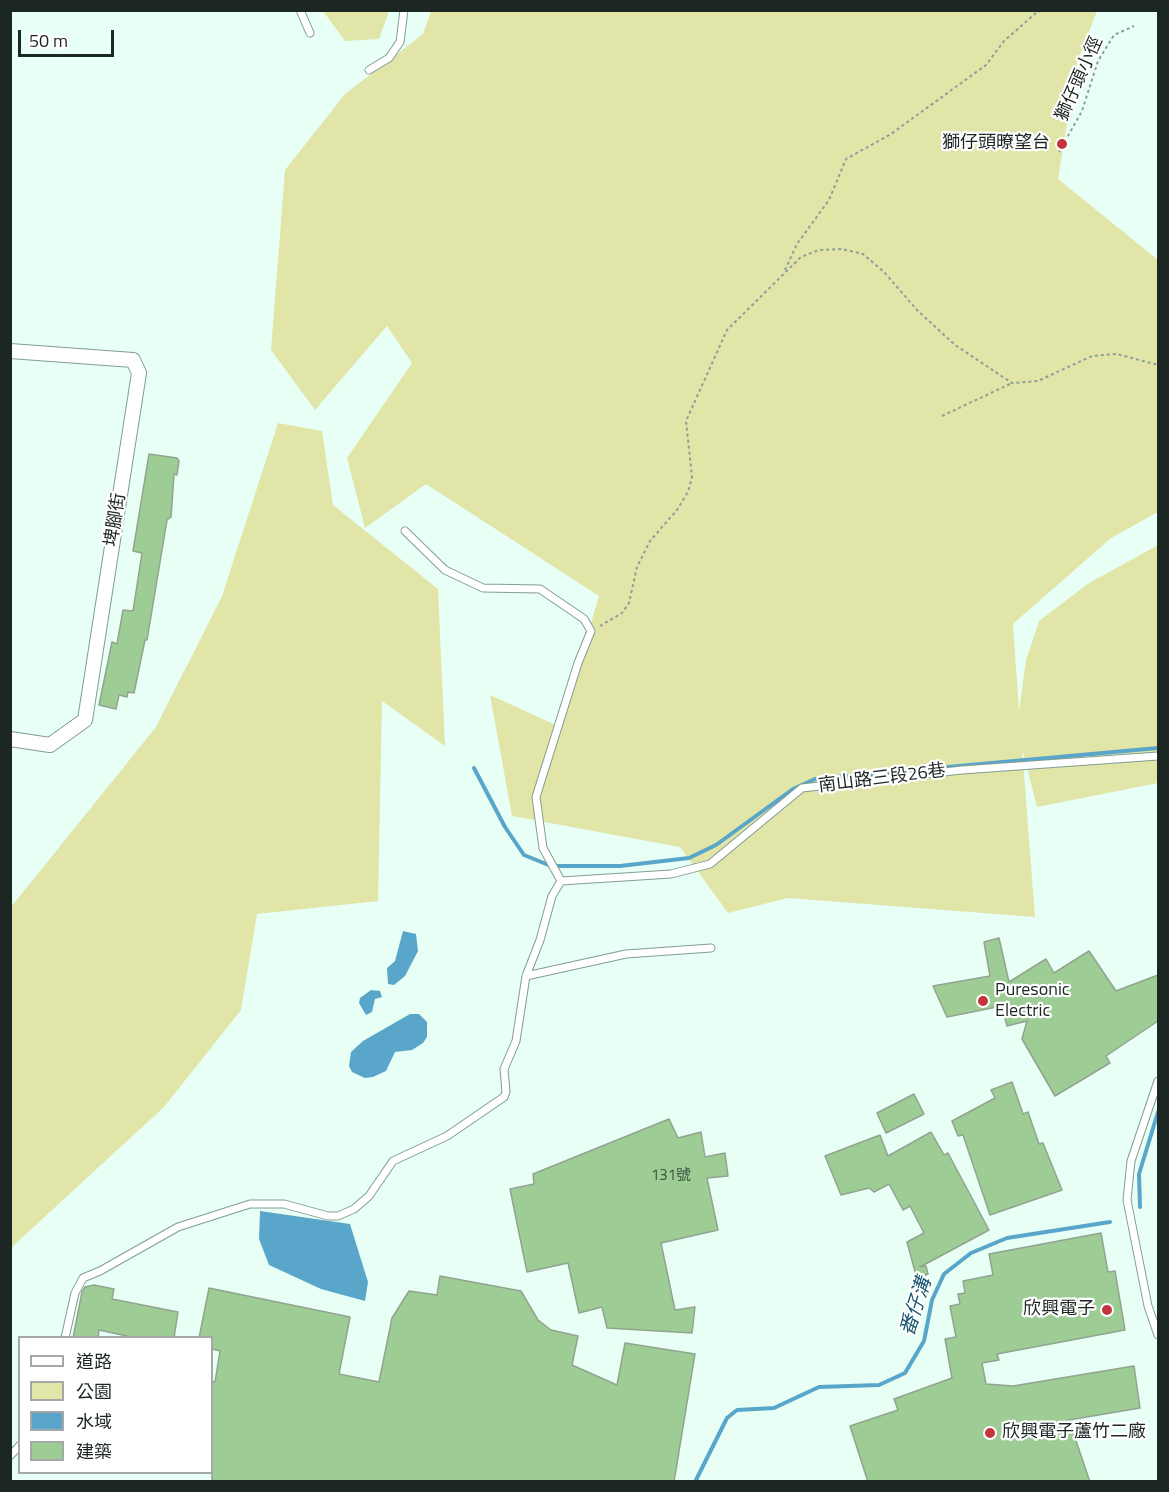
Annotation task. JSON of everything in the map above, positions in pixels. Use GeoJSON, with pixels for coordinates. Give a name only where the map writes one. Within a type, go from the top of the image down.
{"type":"FeatureCollection","features":[{"type":"Feature","properties":{"kind":"street","name":"埤腳街"},"geometry":{"type":"LineString","coordinates":[[10,351],[133,360],[140,373],[85,720],[50,745],[10,739]]}},
{"type":"Feature","properties":{"kind":"lane"},"geometry":{"type":"LineString","coordinates":[[300,10],[310,33]]}},
{"type":"Feature","properties":{"kind":"lane"},"geometry":{"type":"LineString","coordinates":[[369,70],[389,58],[400,42],[404,10]]}},
{"type":"Feature","properties":{"kind":"lane"},"geometry":{"type":"LineString","coordinates":[[65,1336],[75,1293],[83,1278],[100,1271],[178,1227],[250,1204],[284,1204],[327,1216],[338,1216],[354,1209],[369,1196],[393,1161],[447,1136],[504,1098],[506,1092],[504,1069],[516,1041],[526,976],[540,940],[552,896],[561,881],[543,848],[536,796],[578,663],[591,631],[584,619],[540,589],[483,588],[445,570],[405,531]]}},
{"type":"Feature","properties":{"kind":"lane","name":"南山路三段26巷"},"geometry":{"type":"LineString","coordinates":[[561,881],[671,874],[710,864],[802,788],[962,770],[1158,756]]}},
{"type":"Feature","properties":{"kind":"lane"},"geometry":{"type":"LineString","coordinates":[[526,976],[626,954],[711,948]]}},
{"type":"Feature","properties":{"kind":"lane"},"geometry":{"type":"LineString","coordinates":[[1158,1082],[1131,1161],[1128,1209],[1148,1306],[1158,1335]]}},
{"type":"Feature","properties":{"kind":"path"},"geometry":{"type":"LineString","coordinates":[[783,273],[797,244],[829,200],[846,159],[891,134],[986,65],[1004,41],[1036,13],[1043,10]]}},
{"type":"Feature","properties":{"kind":"path","name":"獅仔頭小徑"},"geometry":{"type":"LineString","coordinates":[[1059,152],[1082,111],[1098,61],[1114,35],[1134,26]]}},
{"type":"Feature","properties":{"kind":"path"},"geometry":{"type":"LineString","coordinates":[[591,631],[622,613],[629,603],[637,567],[650,541],[688,492],[692,469],[686,421],[727,330],[801,257],[819,250],[842,249],[863,254],[884,272],[917,310],[955,345],[1012,383]]}},
{"type":"Feature","properties":{"kind":"path"},"geometry":{"type":"LineString","coordinates":[[942,416],[1012,383],[1038,381],[1092,356],[1117,354],[1158,364]]}},
{"type":"Feature","properties":{"kind":"green space"},"geometry":{"type":"Polygon","coordinates":[[[323,11],[389,11],[379,39],[345,41],[323,11]]]}},
{"type":"Feature","properties":{"kind":"green space"},"geometry":{"type":"Polygon","coordinates":[[[431,11],[1097,11],[1077,62],[1058,179],[1158,260],[1158,512],[1111,538],[1013,624],[1019,711],[1026,660],[1039,621],[1089,583],[1158,545],[1158,783],[1037,807],[1022,748],[1035,917],[788,898],[728,913],[680,847],[512,816],[490,695],[560,727],[599,596],[426,484],[365,528],[347,458],[412,363],[387,326],[315,410],[271,350],[285,170],[345,94],[423,34],[431,11]]]}},
{"type":"Feature","properties":{"kind":"green space"},"geometry":{"type":"Polygon","coordinates":[[[278,423],[322,431],[333,505],[438,589],[445,746],[382,701],[378,901],[257,914],[241,1010],[164,1107],[13,1246],[11,1253],[11,907],[156,727],[222,596],[278,423]]]}},
{"type":"Feature","properties":{"kind":"water"},"geometry":{"type":"Polygon","coordinates":[[[403,931],[416,934],[418,951],[405,976],[394,985],[388,984],[387,968],[395,961],[403,931]]]}},
{"type":"Feature","properties":{"kind":"water"},"geometry":{"type":"Polygon","coordinates":[[[371,990],[380,991],[382,997],[375,999],[372,1012],[366,1015],[359,1003],[360,998],[371,990]]]}},
{"type":"Feature","properties":{"kind":"water"},"geometry":{"type":"Polygon","coordinates":[[[410,1014],[419,1014],[427,1022],[427,1037],[423,1043],[412,1050],[395,1052],[386,1071],[373,1077],[365,1078],[352,1072],[349,1066],[351,1052],[363,1041],[410,1014]]]}},
{"type":"Feature","properties":{"kind":"water"},"geometry":{"type":"Polygon","coordinates":[[[260,1211],[350,1224],[368,1282],[365,1301],[321,1289],[269,1265],[259,1239],[260,1211]]]}},
{"type":"Feature","properties":{"kind":"building"},"geometry":{"type":"Polygon","coordinates":[[[149,454],[177,458],[179,461],[177,475],[174,474],[171,517],[167,520],[147,640],[145,640],[134,693],[128,692],[127,697],[119,695],[116,709],[99,705],[112,642],[117,644],[123,610],[133,611],[142,553],[133,551],[149,454]]]}},
{"type":"Feature","properties":{"kind":"building"},"geometry":{"type":"Polygon","coordinates":[[[999,938],[1009,982],[1046,959],[1054,973],[1089,951],[1116,991],[1158,975],[1158,1021],[1106,1056],[1110,1063],[1055,1096],[1022,1039],[1027,1021],[1007,1026],[1002,1006],[947,1017],[933,986],[990,976],[984,942],[999,938]]]}},
{"type":"Feature","properties":{"kind":"building"},"geometry":{"type":"Polygon","coordinates":[[[1012,1082],[1023,1114],[1028,1112],[1039,1144],[1043,1143],[1062,1190],[990,1215],[963,1135],[958,1136],[952,1121],[995,1098],[991,1090],[1012,1082]]]}},
{"type":"Feature","properties":{"kind":"building"},"geometry":{"type":"Polygon","coordinates":[[[914,1094],[924,1114],[886,1133],[877,1113],[914,1094]]]}},
{"type":"Feature","properties":{"kind":"building"},"geometry":{"type":"Polygon","coordinates":[[[669,1119],[678,1138],[701,1132],[705,1157],[725,1153],[728,1176],[707,1178],[718,1230],[661,1243],[675,1310],[695,1307],[692,1333],[607,1328],[602,1307],[579,1313],[568,1263],[527,1272],[510,1189],[534,1184],[533,1174],[669,1119]]]}},
{"type":"Feature","properties":{"kind":"building"},"geometry":{"type":"Polygon","coordinates":[[[931,1132],[944,1155],[948,1153],[989,1230],[920,1267],[926,1266],[928,1274],[917,1279],[907,1242],[924,1233],[910,1206],[903,1210],[889,1184],[874,1192],[869,1188],[841,1195],[825,1156],[880,1135],[888,1156],[931,1132]]]}},
{"type":"Feature","properties":{"kind":"building"},"geometry":{"type":"Polygon","coordinates":[[[1101,1233],[1108,1272],[1115,1271],[1125,1330],[997,1354],[999,1360],[982,1363],[986,1384],[1013,1386],[1134,1366],[1140,1408],[1069,1420],[1090,1482],[868,1482],[850,1426],[898,1410],[894,1399],[952,1378],[945,1339],[956,1337],[950,1306],[960,1304],[958,1294],[965,1293],[963,1281],[993,1275],[989,1254],[1101,1233]]]}},
{"type":"Feature","properties":{"kind":"building"},"geometry":{"type":"Polygon","coordinates":[[[440,1276],[521,1291],[538,1320],[551,1330],[578,1336],[572,1365],[617,1385],[625,1343],[695,1354],[674,1482],[212,1482],[213,1381],[215,1382],[220,1351],[213,1349],[213,1336],[199,1336],[209,1288],[350,1317],[339,1374],[379,1382],[392,1318],[409,1291],[437,1295],[440,1276]]]}},
{"type":"Feature","properties":{"kind":"building"},"geometry":{"type":"Polygon","coordinates":[[[94,1285],[114,1289],[112,1299],[178,1312],[174,1336],[127,1336],[99,1330],[98,1336],[73,1336],[85,1287],[94,1285]]]}},
{"type":"Feature","properties":{"kind":"waterway"},"geometry":{"type":"LineString","coordinates":[[474,768],[505,827],[524,855],[551,866],[620,866],[689,858],[716,845],[793,789],[815,779],[1158,748]]}},
{"type":"Feature","properties":{"kind":"waterway","name":"番仔溝"},"geometry":{"type":"LineString","coordinates":[[1140,1207],[1139,1174],[1158,1112]]}},
{"type":"Feature","properties":{"kind":"waterway","name":"番仔溝"},"geometry":{"type":"LineString","coordinates":[[695,1482],[727,1418],[737,1410],[774,1408],[819,1387],[879,1385],[905,1373],[924,1341],[932,1300],[944,1274],[971,1253],[1007,1238],[1110,1222]]}},
{"type":"Feature","properties":{"kind":"place","name":"獅仔頭暸望台"},"geometry":{"type":"Point","coordinates":[1062,144]}},
{"type":"Feature","properties":{"kind":"place","name":"Puresonic Electric"},"geometry":{"type":"Point","coordinates":[983,1001]}},
{"type":"Feature","properties":{"kind":"place","name":"欣興電子"},"geometry":{"type":"Point","coordinates":[1107,1310]}},
{"type":"Feature","properties":{"kind":"place","name":"欣興電子蘆竹二廠"},"geometry":{"type":"Point","coordinates":[990,1433]}}]}
